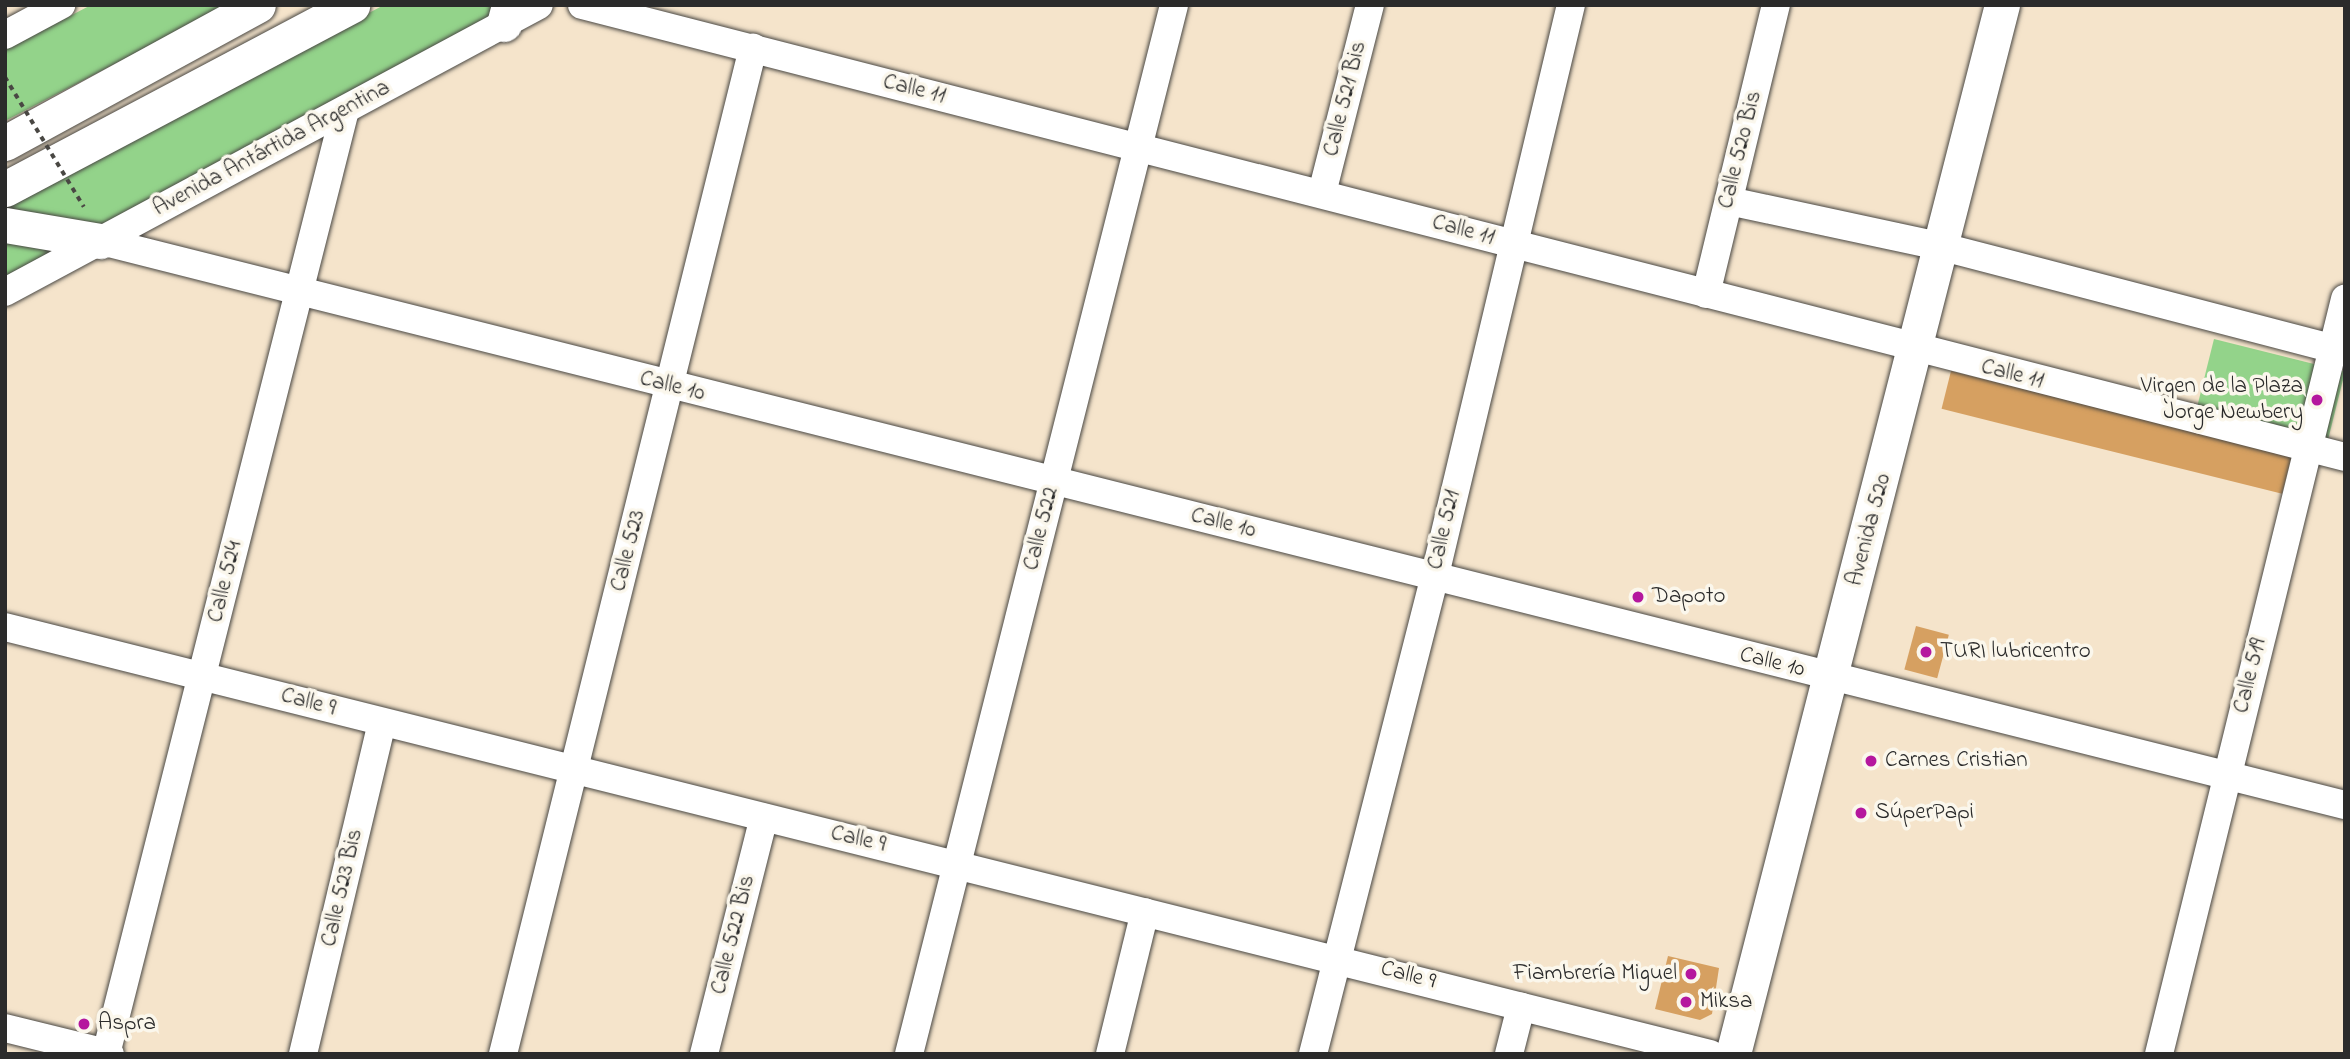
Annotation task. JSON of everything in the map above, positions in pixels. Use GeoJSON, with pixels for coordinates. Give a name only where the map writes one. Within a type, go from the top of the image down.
{"type":"FeatureCollection","features":[{"type":"Feature","properties":{"kind":"main road"},"geometry":{"type":"LineString","coordinates":[[10,138],[258,5]]}},
{"type":"Feature","properties":{"kind":"main road"},"geometry":{"type":"LineString","coordinates":[[5,189],[352,5]]}},
{"type":"Feature","properties":{"kind":"main road","name":"Avenida 520"},"geometry":{"type":"LineString","coordinates":[[1733,1054],[1943,247],[2002,5]]}},
{"type":"Feature","properties":{"kind":"main road"},"geometry":{"type":"LineString","coordinates":[[5,225],[101,241]]}},
{"type":"Feature","properties":{"kind":"street"},"geometry":{"type":"LineString","coordinates":[[5,35],[61,5]]}},
{"type":"Feature","properties":{"kind":"street","name":"Avenida Antártida Argentina"},"geometry":{"type":"LineString","coordinates":[[5,292],[345,110],[506,15],[539,5]]}},
{"type":"Feature","properties":{"kind":"street","name":"Calle 11"},"geometry":{"type":"LineString","coordinates":[[582,5],[1322,193],[1916,351],[2345,457]]}},
{"type":"Feature","properties":{"kind":"street","name":"Calle 522"},"geometry":{"type":"LineString","coordinates":[[909,1054],[1174,5]]}},
{"type":"Feature","properties":{"kind":"street","name":"Calle 521 Bis"},"geometry":{"type":"LineString","coordinates":[[1322,193],[1370,5]]}},
{"type":"Feature","properties":{"kind":"street","name":"Calle 521"},"geometry":{"type":"LineString","coordinates":[[1313,1054],[1434,579],[1571,5]]}},
{"type":"Feature","properties":{"kind":"street","name":"Calle 520 Bis"},"geometry":{"type":"LineString","coordinates":[[1706,294],[1776,5]]}},
{"type":"Feature","properties":{"kind":"street","name":"Calle 523"},"geometry":{"type":"LineString","coordinates":[[502,1054],[671,387],[753,48]]}},
{"type":"Feature","properties":{"kind":"street","name":"Calle 524"},"geometry":{"type":"LineString","coordinates":[[108,1053],[345,110]]}},
{"type":"Feature","properties":{"kind":"street"},"geometry":{"type":"LineString","coordinates":[[1729,201],[1943,247],[2338,351]]}},
{"type":"Feature","properties":{"kind":"street","name":"Calle 10"},"geometry":{"type":"LineString","coordinates":[[101,241],[671,387],[2345,806]]}},
{"type":"Feature","properties":{"kind":"street","name":"Calle 519"},"geometry":{"type":"LineString","coordinates":[[2159,1054],[2225,776],[2309,449],[2338,351],[2345,299]]}},
{"type":"Feature","properties":{"kind":"street","name":"Calle 9"},"geometry":{"type":"LineString","coordinates":[[5,627],[1145,912],[1338,957],[1521,1007],[1710,1054]]}},
{"type":"Feature","properties":{"kind":"street","name":"Calle 523 Bis"},"geometry":{"type":"LineString","coordinates":[[303,1054],[383,723]]}},
{"type":"Feature","properties":{"kind":"street","name":"Calle 522 Bis"},"geometry":{"type":"LineString","coordinates":[[704,1054],[764,817]]}},
{"type":"Feature","properties":{"kind":"street"},"geometry":{"type":"LineString","coordinates":[[1110,1054],[1145,912]]}},
{"type":"Feature","properties":{"kind":"street"},"geometry":{"type":"LineString","coordinates":[[1509,1054],[1521,1007]]}},
{"type":"Feature","properties":{"kind":"street"},"geometry":{"type":"LineString","coordinates":[[5,1028],[108,1053]]}},
{"type":"Feature","properties":{"kind":"path"},"geometry":{"type":"LineString","coordinates":[[5,77],[84,207]]}},
{"type":"Feature","properties":{"kind":"green space"},"geometry":{"type":"Polygon","coordinates":[[[91,5],[228,5],[5,121],[5,50],[91,5]]]}},
{"type":"Feature","properties":{"kind":"green space"},"geometry":{"type":"Polygon","coordinates":[[[384,5],[494,5],[489,22],[92,232],[5,208],[5,204],[384,5]]]}},
{"type":"Feature","properties":{"kind":"green space"},"geometry":{"type":"Polygon","coordinates":[[[5,237],[65,249],[5,280],[5,237]]]}},
{"type":"Feature","properties":{"kind":"green space"},"geometry":{"type":"Polygon","coordinates":[[[2214,339],[2345,372],[2328,441],[2197,408],[2214,339]]]}},
{"type":"Feature","properties":{"kind":"building"},"geometry":{"type":"Polygon","coordinates":[[[1951,371],[2292,456],[2282,494],[1942,409],[1951,371]]]}},
{"type":"Feature","properties":{"kind":"building","name":"TURI lubricentro"},"geometry":{"type":"Polygon","coordinates":[[[1916,626],[1949,635],[1937,678],[1904,669],[1916,626]]]}},
{"type":"Feature","properties":{"kind":"building"},"geometry":{"type":"Polygon","coordinates":[[[1668,956],[1719,968],[1712,1014],[1700,1020],[1655,1009],[1668,956]]]}},
{"type":"Feature","properties":{"kind":"place","name":"Virgen de la Plaza Jorge Newbery"},"geometry":{"type":"Point","coordinates":[2317,400]}},
{"type":"Feature","properties":{"kind":"place","name":"Dapoto"},"geometry":{"type":"Point","coordinates":[1638,597]}},
{"type":"Feature","properties":{"kind":"place","name":"TURI lubricentro"},"geometry":{"type":"Point","coordinates":[1926,652]}},
{"type":"Feature","properties":{"kind":"place","name":"Carnes Cristian"},"geometry":{"type":"Point","coordinates":[1871,761]}},
{"type":"Feature","properties":{"kind":"place","name":"SúperPapi"},"geometry":{"type":"Point","coordinates":[1861,813]}},
{"type":"Feature","properties":{"kind":"place","name":"Fiambrería Miguel"},"geometry":{"type":"Point","coordinates":[1691,974]}},
{"type":"Feature","properties":{"kind":"place","name":"Miksa"},"geometry":{"type":"Point","coordinates":[1686,1002]}},
{"type":"Feature","properties":{"kind":"place","name":"Aspra"},"geometry":{"type":"Point","coordinates":[84,1024]}}]}
